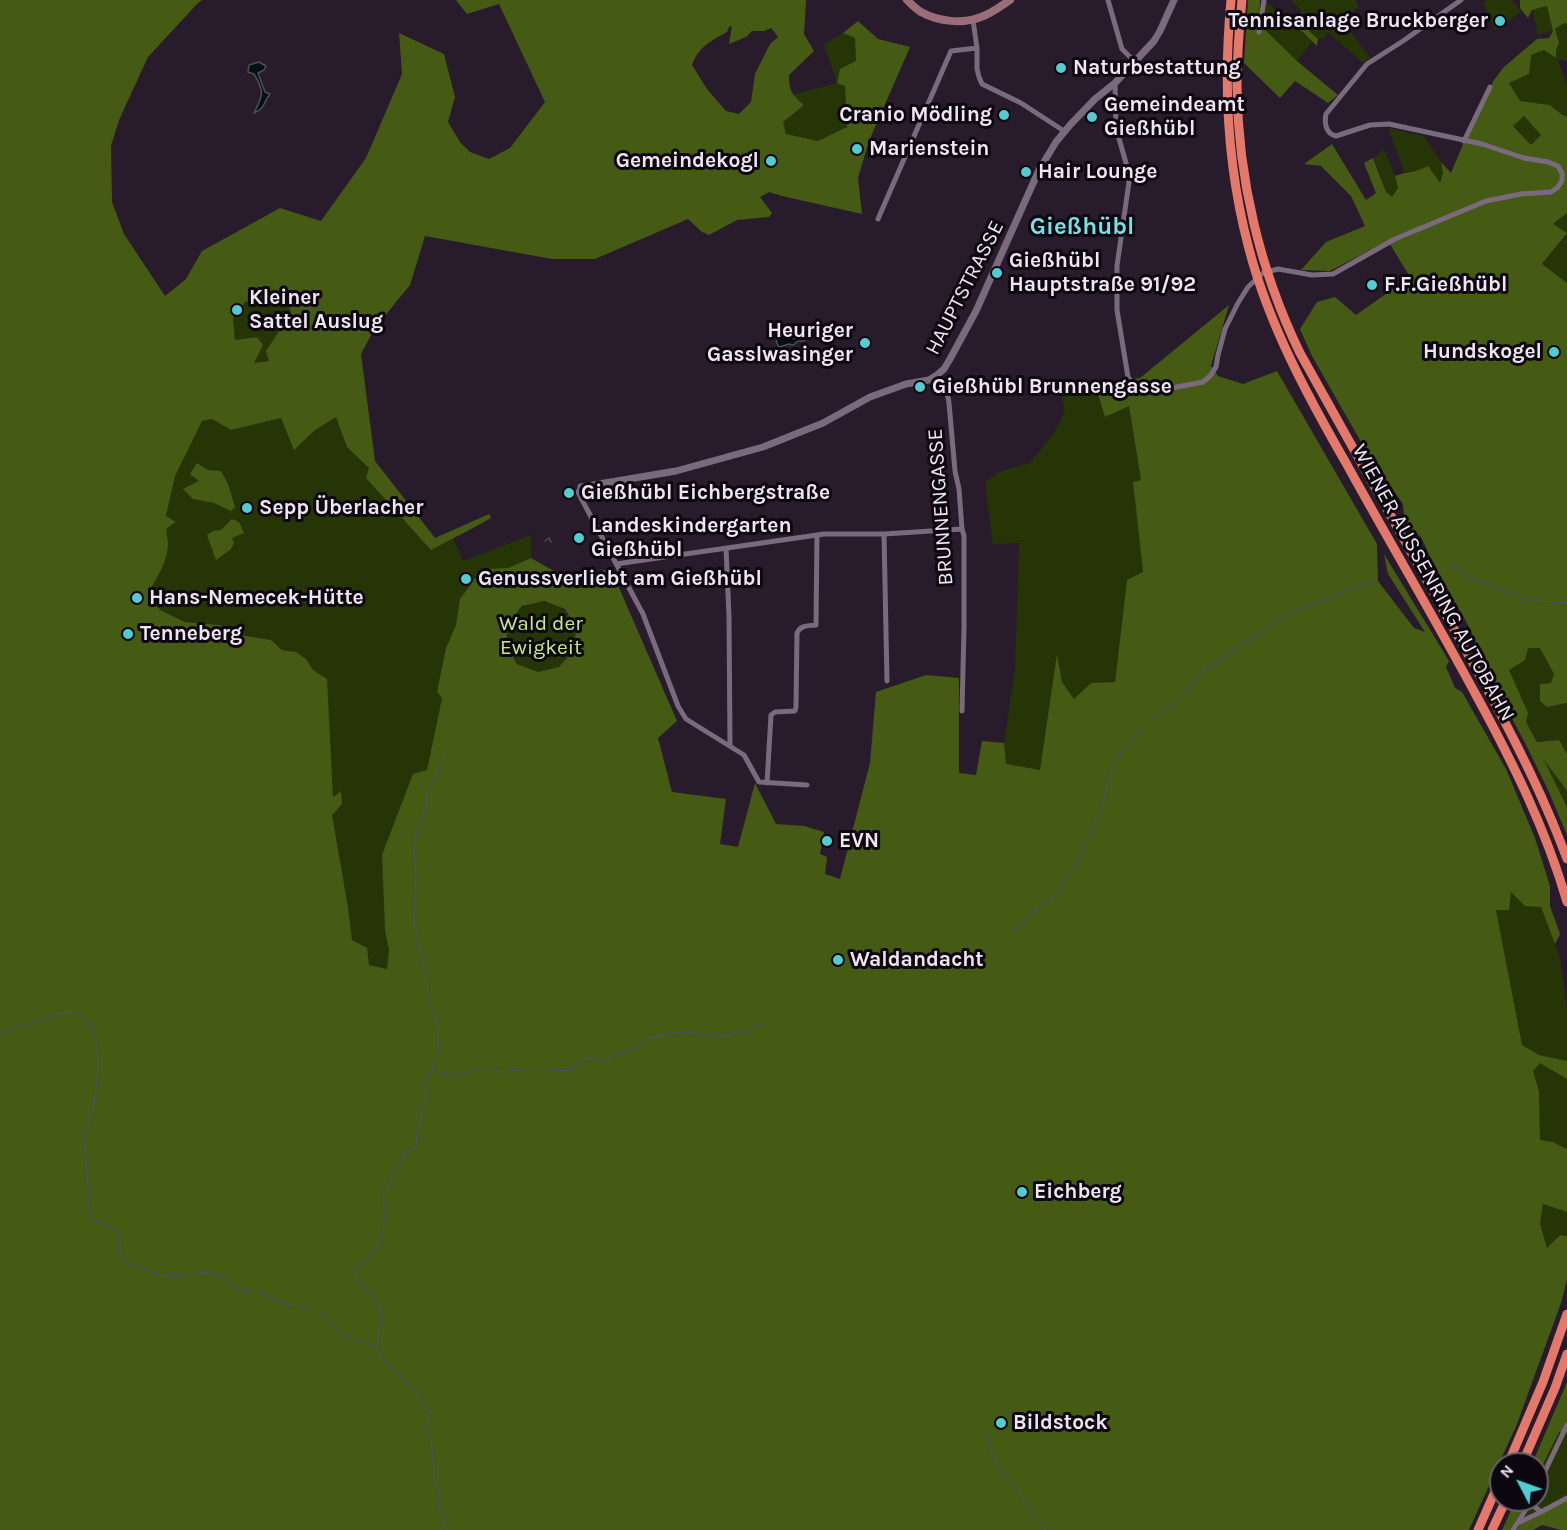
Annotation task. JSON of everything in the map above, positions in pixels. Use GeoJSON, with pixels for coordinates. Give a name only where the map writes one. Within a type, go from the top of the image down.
{"type":"FeatureCollection","features":[{"type":"Feature","properties":{"kind":"highway","name":"WIENER AUSSENRING AUTOBAHN"},"geometry":{"type":"LineString","coordinates":[[1231,0],[1226,88],[1229,137],[1240,212],[1261,286],[1302,384],[1463,670],[1518,774],[1544,835],[1567,902]]}},
{"type":"Feature","properties":{"kind":"highway","name":"WIENER AUSSENRING AUTOBAHN"},"geometry":{"type":"LineString","coordinates":[[1242,0],[1238,35],[1237,88],[1244,173],[1260,246],[1287,327],[1495,703],[1556,829],[1567,859]]}},
{"type":"Feature","properties":{"kind":"highway"},"geometry":{"type":"LineString","coordinates":[[1513,1452],[1543,1382],[1567,1314]]}},
{"type":"Feature","properties":{"kind":"highway"},"geometry":{"type":"LineString","coordinates":[[1527,1452],[1567,1354]]}},
{"type":"Feature","properties":{"kind":"highway"},"geometry":{"type":"LineString","coordinates":[[1478,1530],[1489,1505]]}},
{"type":"Feature","properties":{"kind":"highway"},"geometry":{"type":"LineString","coordinates":[[1492,1530],[1500,1512]]}},
{"type":"Feature","properties":{"kind":"main road"},"geometry":{"type":"LineString","coordinates":[[907,0],[922,13],[956,21],[973,20],[1010,0]]}},
{"type":"Feature","properties":{"kind":"street"},"geometry":{"type":"LineString","coordinates":[[1108,0],[1122,49],[1134,62]]}},
{"type":"Feature","properties":{"kind":"street","name":"HAUPTSTRASSE"},"geometry":{"type":"LineString","coordinates":[[581,487],[676,471],[763,447],[823,423],[870,397],[906,384],[929,380],[937,375],[944,369],[976,311],[1046,156],[1064,131],[1154,41],[1174,0]]}},
{"type":"Feature","properties":{"kind":"street"},"geometry":{"type":"LineString","coordinates":[[1259,32],[1264,0]]}},
{"type":"Feature","properties":{"kind":"street"},"geometry":{"type":"LineString","coordinates":[[1115,82],[1116,128],[1129,182],[1117,266],[1117,310],[1128,377],[1134,386],[1151,392],[1203,382],[1216,367],[1225,329],[1238,303],[1248,287],[1263,273],[1278,269],[1312,274],[1333,274],[1395,239],[1486,201],[1521,194],[1551,192],[1562,181],[1562,173],[1558,166],[1548,162],[1389,124],[1370,125],[1336,136],[1327,129],[1324,121],[1326,114],[1366,64],[1410,37],[1461,0]]}},
{"type":"Feature","properties":{"kind":"street"},"geometry":{"type":"LineString","coordinates":[[973,20],[977,69],[982,84],[1021,103],[1064,131]]}},
{"type":"Feature","properties":{"kind":"street"},"geometry":{"type":"LineString","coordinates":[[878,219],[951,51],[977,48]]}},
{"type":"Feature","properties":{"kind":"street"},"geometry":{"type":"LineString","coordinates":[[1464,141],[1490,87]]}},
{"type":"Feature","properties":{"kind":"street","name":"BRUNNENGASSE"},"geometry":{"type":"LineString","coordinates":[[937,375],[947,392],[949,403],[964,536],[962,711]]}},
{"type":"Feature","properties":{"kind":"street"},"geometry":{"type":"LineString","coordinates":[[581,487],[578,492],[643,614],[681,712],[686,719],[744,755],[759,782],[807,785]]}},
{"type":"Feature","properties":{"kind":"street"},"geometry":{"type":"LineString","coordinates":[[616,564],[817,535],[962,529]]}},
{"type":"Feature","properties":{"kind":"street"},"geometry":{"type":"LineString","coordinates":[[884,534],[887,681]]}},
{"type":"Feature","properties":{"kind":"street"},"geometry":{"type":"LineString","coordinates":[[767,783],[771,715],[775,712],[795,711],[797,633],[803,626],[816,625],[817,535]]}},
{"type":"Feature","properties":{"kind":"street"},"geometry":{"type":"LineString","coordinates":[[726,548],[730,746]]}},
{"type":"Feature","properties":{"kind":"street"},"geometry":{"type":"LineString","coordinates":[[1549,1463],[1567,1425]]}},
{"type":"Feature","properties":{"kind":"street"},"geometry":{"type":"LineString","coordinates":[[1549,1508],[1567,1498]]}},
{"type":"Feature","properties":{"kind":"street"},"geometry":{"type":"LineString","coordinates":[[1513,1530],[1525,1512]]}},
{"type":"Feature","properties":{"kind":"street"},"geometry":{"type":"LineString","coordinates":[[1518,1523],[1541,1512]]}},
{"type":"Feature","properties":{"kind":"green space"},"geometry":{"type":"Polygon","coordinates":[[[0,0],[202,0],[148,57],[119,120],[111,146],[112,202],[124,234],[165,296],[186,279],[202,251],[280,208],[321,221],[366,158],[402,74],[399,33],[444,54],[455,97],[448,122],[460,142],[470,152],[489,159],[510,148],[545,102],[499,4],[467,14],[456,0],[806,0],[804,34],[814,51],[789,75],[792,92],[804,105],[783,122],[786,134],[818,141],[847,127],[845,86],[837,83],[840,69],[856,61],[855,38],[843,33],[858,21],[878,39],[910,47],[869,141],[858,178],[862,214],[769,192],[760,197],[772,213],[769,217],[737,220],[709,235],[702,232],[688,219],[595,259],[552,259],[425,236],[410,285],[375,328],[361,354],[375,461],[435,538],[489,514],[491,518],[431,550],[366,478],[369,468],[347,447],[336,417],[315,430],[294,450],[281,418],[231,430],[212,419],[202,421],[175,476],[166,516],[176,522],[167,528],[166,556],[148,593],[153,603],[162,611],[185,622],[220,625],[234,634],[271,640],[282,650],[296,652],[306,659],[313,670],[327,679],[333,797],[341,791],[342,804],[332,815],[352,940],[367,948],[369,965],[387,969],[389,950],[385,931],[382,855],[413,774],[427,770],[442,698],[437,692],[446,648],[456,625],[460,599],[482,569],[508,568],[531,558],[554,571],[588,578],[610,567],[677,721],[658,738],[672,792],[726,799],[720,844],[738,847],[755,783],[776,824],[804,826],[824,832],[820,854],[827,857],[825,874],[840,879],[870,763],[876,692],[926,675],[959,678],[959,773],[976,775],[982,741],[1004,743],[1006,764],[1040,770],[1057,654],[1062,682],[1074,699],[1091,683],[1115,682],[1127,580],[1143,572],[1133,482],[1141,480],[1129,406],[1105,417],[1095,385],[1140,378],[1229,305],[1211,366],[1218,376],[1243,384],[1277,371],[1377,544],[1378,581],[1414,628],[1425,632],[1388,574],[1384,554],[1449,661],[1446,667],[1455,688],[1462,692],[1506,769],[1535,838],[1550,886],[1550,906],[1560,934],[1555,944],[1541,907],[1525,906],[1511,892],[1509,910],[1496,910],[1522,1045],[1539,1055],[1567,1061],[1567,1079],[1540,1063],[1533,1071],[1539,1091],[1540,1140],[1553,1142],[1567,1149],[1567,1212],[1543,1204],[1540,1224],[1547,1248],[1560,1235],[1567,1236],[1567,1280],[1561,1303],[1517,1424],[1504,1452],[1489,1452],[1489,1486],[1469,1530],[0,1530],[0,0]],[[732,26],[702,49],[692,65],[707,89],[726,111],[739,114],[751,102],[755,74],[770,44],[778,37],[771,28],[764,31],[752,31],[746,37],[729,44],[732,26]],[[266,296],[245,302],[233,318],[235,340],[257,337],[263,345],[254,363],[269,361],[266,351],[291,313],[288,302],[266,296]],[[544,601],[522,606],[508,623],[506,645],[517,664],[538,672],[559,667],[574,650],[576,628],[565,609],[544,601]]]}},
{"type":"Feature","properties":{"kind":"green space"},"geometry":{"type":"Polygon","coordinates":[[[1248,0],[1260,0],[1259,24],[1297,61],[1338,95],[1328,103],[1295,81],[1280,98],[1244,63],[1248,0]]]}},
{"type":"Feature","properties":{"kind":"green space"},"geometry":{"type":"Polygon","coordinates":[[[1291,0],[1355,0],[1359,6],[1343,22],[1370,58],[1363,63],[1328,32],[1325,38],[1318,39],[1309,31],[1302,12],[1291,0]]]}},
{"type":"Feature","properties":{"kind":"green space","name":"Tennisanlage Bruckberger"},"geometry":{"type":"Polygon","coordinates":[[[1487,0],[1512,0],[1521,12],[1495,30],[1483,4],[1487,0]]]}},
{"type":"Feature","properties":{"kind":"green space"},"geometry":{"type":"Polygon","coordinates":[[[1520,0],[1567,0],[1567,24],[1564,23],[1555,29],[1559,43],[1556,58],[1544,50],[1531,55],[1529,74],[1509,83],[1520,101],[1550,105],[1567,117],[1567,213],[1553,224],[1567,233],[1542,264],[1567,283],[1567,703],[1547,707],[1540,701],[1540,684],[1551,683],[1554,674],[1540,648],[1528,648],[1525,660],[1509,670],[1528,713],[1526,722],[1537,742],[1559,740],[1567,754],[1567,791],[1544,760],[1567,807],[1567,835],[1548,790],[1494,685],[1468,625],[1421,537],[1405,525],[1403,504],[1369,456],[1312,356],[1300,329],[1317,302],[1335,297],[1356,315],[1410,277],[1388,241],[1330,271],[1301,270],[1326,242],[1365,226],[1351,196],[1321,166],[1304,164],[1332,144],[1366,200],[1376,193],[1364,163],[1373,158],[1386,192],[1392,197],[1398,188],[1395,176],[1428,166],[1440,183],[1443,173],[1441,162],[1451,173],[1494,80],[1504,67],[1537,39],[1549,38],[1553,31],[1547,6],[1532,10],[1528,18],[1520,8],[1520,0]],[[1524,116],[1513,126],[1531,145],[1541,135],[1524,116]]]}},
{"type":"Feature","properties":{"kind":"green space"},"geometry":{"type":"Polygon","coordinates":[[[1266,2],[1292,22],[1312,42],[1297,61],[1261,26],[1266,2]]]}},
{"type":"Feature","properties":{"kind":"green space"},"geometry":{"type":"Polygon","coordinates":[[[1547,6],[1553,31],[1538,35],[1532,10],[1547,6]]]}},
{"type":"Feature","properties":{"kind":"green space"},"geometry":{"type":"Polygon","coordinates":[[[1302,12],[1309,31],[1318,39],[1317,46],[1292,22],[1302,12]]]}},
{"type":"Feature","properties":{"kind":"green space"},"geometry":{"type":"Polygon","coordinates":[[[1564,23],[1567,24],[1567,61],[1558,60],[1567,85],[1567,117],[1550,105],[1520,101],[1509,83],[1529,74],[1530,55],[1544,50],[1556,58],[1559,43],[1555,29],[1564,23]]]}},
{"type":"Feature","properties":{"kind":"green space"},"geometry":{"type":"Polygon","coordinates":[[[843,33],[855,38],[856,61],[837,83],[824,44],[843,33]]]}},
{"type":"Feature","properties":{"kind":"green space"},"geometry":{"type":"Polygon","coordinates":[[[837,83],[845,86],[847,127],[818,141],[786,134],[782,122],[804,105],[792,95],[837,83]]]}},
{"type":"Feature","properties":{"kind":"green space"},"geometry":{"type":"Polygon","coordinates":[[[1524,116],[1541,135],[1531,145],[1513,125],[1524,116]]]}},
{"type":"Feature","properties":{"kind":"green space"},"geometry":{"type":"Polygon","coordinates":[[[1388,128],[1424,136],[1441,162],[1443,173],[1440,183],[1418,171],[1404,172],[1388,128]]]}},
{"type":"Feature","properties":{"kind":"green space"},"geometry":{"type":"Polygon","coordinates":[[[1384,149],[1399,188],[1392,197],[1386,192],[1374,158],[1384,149]]]}},
{"type":"Feature","properties":{"kind":"green space"},"geometry":{"type":"Polygon","coordinates":[[[1567,213],[1567,283],[1542,265],[1566,234],[1553,224],[1567,213]]]}},
{"type":"Feature","properties":{"kind":"green space"},"geometry":{"type":"Polygon","coordinates":[[[266,296],[288,302],[291,313],[267,351],[269,361],[253,363],[257,337],[235,340],[233,318],[245,302],[266,296]]]}},
{"type":"Feature","properties":{"kind":"green space"},"geometry":{"type":"Polygon","coordinates":[[[1095,385],[1105,417],[1129,405],[1141,480],[1133,482],[1143,573],[1127,580],[1115,682],[1091,683],[1074,699],[1062,682],[1057,657],[1040,771],[1005,764],[1004,743],[1015,669],[1019,543],[993,544],[985,482],[1001,471],[1030,463],[1054,433],[1065,411],[1059,388],[1095,385]]]}},
{"type":"Feature","properties":{"kind":"green space"},"geometry":{"type":"Polygon","coordinates":[[[336,416],[347,447],[369,468],[431,549],[453,538],[463,561],[531,535],[531,558],[508,568],[482,569],[460,599],[456,625],[446,648],[442,698],[427,770],[382,855],[385,931],[389,949],[387,969],[369,965],[352,941],[332,815],[340,791],[333,797],[326,679],[313,670],[306,659],[296,652],[283,650],[271,640],[234,634],[219,625],[185,622],[162,611],[153,603],[148,593],[167,547],[167,528],[176,522],[166,517],[175,476],[201,421],[212,419],[231,430],[281,418],[294,449],[315,430],[336,416]]]}},
{"type":"Feature","properties":{"kind":"green space"},"geometry":{"type":"Polygon","coordinates":[[[197,463],[208,470],[221,471],[228,484],[235,507],[231,511],[214,503],[193,499],[183,489],[199,481],[190,474],[197,463]]]}},
{"type":"Feature","properties":{"kind":"green space"},"geometry":{"type":"Polygon","coordinates":[[[232,519],[239,522],[244,533],[232,538],[234,543],[231,549],[216,560],[207,535],[221,530],[232,519]]]}},
{"type":"Feature","properties":{"kind":"green space","name":"Wald der Ewigkeit"},"geometry":{"type":"Polygon","coordinates":[[[541,602],[554,605],[566,612],[573,624],[576,637],[573,650],[566,662],[554,669],[541,672],[528,669],[516,662],[509,650],[506,637],[509,624],[516,612],[528,605],[541,602]]]}},
{"type":"Feature","properties":{"kind":"green space"},"geometry":{"type":"Polygon","coordinates":[[[1528,647],[1540,648],[1554,674],[1547,707],[1567,703],[1567,754],[1559,740],[1538,742],[1526,722],[1508,669],[1525,660],[1528,647]]]}},
{"type":"Feature","properties":{"kind":"green space"},"geometry":{"type":"Polygon","coordinates":[[[1541,755],[1567,792],[1567,807],[1541,755]]]}},
{"type":"Feature","properties":{"kind":"green space"},"geometry":{"type":"Polygon","coordinates":[[[1511,892],[1542,907],[1560,958],[1567,1010],[1567,1061],[1539,1055],[1522,1046],[1496,910],[1509,910],[1511,892]]]}},
{"type":"Feature","properties":{"kind":"green space"},"geometry":{"type":"Polygon","coordinates":[[[1540,1062],[1567,1079],[1567,1149],[1553,1142],[1540,1141],[1539,1091],[1533,1071],[1540,1062]]]}},
{"type":"Feature","properties":{"kind":"green space"},"geometry":{"type":"Polygon","coordinates":[[[1543,1204],[1567,1212],[1567,1236],[1560,1235],[1547,1249],[1540,1224],[1543,1204]]]}},
{"type":"Feature","properties":{"kind":"green space"},"geometry":{"type":"Polygon","coordinates":[[[1567,1382],[1567,1433],[1559,1432],[1549,1452],[1537,1452],[1567,1382]]]}},
{"type":"Feature","properties":{"kind":"green space"},"geometry":{"type":"Polygon","coordinates":[[[1559,1431],[1567,1433],[1567,1500],[1549,1510],[1549,1452],[1559,1431]]]}},
{"type":"Feature","properties":{"kind":"green space"},"geometry":{"type":"Polygon","coordinates":[[[1567,1500],[1567,1530],[1542,1525],[1533,1530],[1516,1530],[1520,1525],[1544,1512],[1549,1512],[1549,1510],[1567,1500]]]}},
{"type":"Feature","properties":{"kind":"green space"},"geometry":{"type":"Polygon","coordinates":[[[1510,1512],[1521,1512],[1510,1530],[1502,1530],[1510,1512]]]}},
{"type":"Feature","properties":{"kind":"green space"},"geometry":{"type":"Polygon","coordinates":[[[1521,1512],[1544,1512],[1520,1525],[1515,1522],[1521,1512]]]}},
{"type":"Feature","properties":{"kind":"shaded area"},"geometry":{"type":"Polygon","coordinates":[[[259,62],[266,66],[258,73],[265,92],[270,94],[262,107],[254,113],[262,94],[254,74],[248,72],[249,65],[259,62]]]}},
{"type":"Feature","properties":{"kind":"shaded area"},"geometry":{"type":"Polygon","coordinates":[[[781,327],[794,339],[799,336],[805,339],[804,341],[779,347],[776,341],[782,335],[781,327]]]}},
{"type":"Feature","properties":{"kind":"waterway"},"geometry":{"type":"LineString","coordinates":[[545,541],[549,538],[551,542]]}},
{"type":"Feature","properties":{"kind":"waterway"},"geometry":{"type":"LineString","coordinates":[[1448,567],[1454,565],[1468,576],[1528,600],[1567,603]]}},
{"type":"Feature","properties":{"kind":"waterway"},"geometry":{"type":"LineString","coordinates":[[1153,719],[1178,700],[1204,671],[1233,652],[1236,647],[1257,636],[1279,618],[1375,579]]}},
{"type":"Feature","properties":{"kind":"waterway"},"geometry":{"type":"LineString","coordinates":[[1013,931],[1023,925],[1035,910],[1052,899],[1077,863],[1102,808],[1117,757],[1144,727]]}},
{"type":"Feature","properties":{"kind":"waterway"},"geometry":{"type":"LineString","coordinates":[[377,1348],[381,1321],[380,1310],[375,1299],[359,1281],[354,1268],[373,1254],[378,1245],[384,1226],[383,1192],[390,1184],[391,1173],[401,1163],[402,1154],[416,1147],[417,1133],[421,1124],[421,1110],[429,1096],[423,1084],[432,1070],[439,1045],[436,1020],[428,999],[427,978],[414,925],[416,877],[414,845],[420,821],[427,809],[427,795],[445,754]]}},
{"type":"Feature","properties":{"kind":"waterway"},"geometry":{"type":"LineString","coordinates":[[0,1033],[67,1012],[84,1017],[92,1030],[97,1047],[98,1067],[93,1107],[84,1137],[88,1185],[91,1189],[88,1206],[95,1222],[110,1226],[116,1231],[121,1242],[123,1260],[126,1263],[170,1276],[211,1273],[224,1278],[237,1289],[258,1292],[280,1302],[309,1308]]}},
{"type":"Feature","properties":{"kind":"waterway"},"geometry":{"type":"LineString","coordinates":[[433,1070],[451,1076],[493,1069],[501,1072],[534,1069],[568,1071],[586,1058],[603,1062],[618,1054],[636,1049],[648,1038],[692,1032],[718,1037],[751,1029],[763,1023]]}},
{"type":"Feature","properties":{"kind":"waterway"},"geometry":{"type":"LineString","coordinates":[[319,1312],[340,1333],[377,1348],[380,1358],[407,1382],[419,1395],[423,1406],[431,1411],[426,1425],[431,1438],[435,1484],[442,1497],[438,1504],[447,1530]]}},
{"type":"Feature","properties":{"kind":"waterway"},"geometry":{"type":"LineString","coordinates":[[985,1431],[993,1457],[1046,1530]]}},
{"type":"Feature","properties":{"kind":"place","name":"Tennisanlage Bruckberger"},"geometry":{"type":"Point","coordinates":[1500,21]}},
{"type":"Feature","properties":{"kind":"place","name":"Naturbestattung"},"geometry":{"type":"Point","coordinates":[1061,68]}},
{"type":"Feature","properties":{"kind":"place","name":"Cranio Mödling"},"geometry":{"type":"Point","coordinates":[1004,115]}},
{"type":"Feature","properties":{"kind":"place","name":"Gemeindeamt Gießhübl"},"geometry":{"type":"Point","coordinates":[1092,117]}},
{"type":"Feature","properties":{"kind":"place","name":"Marienstein"},"geometry":{"type":"Point","coordinates":[857,149]}},
{"type":"Feature","properties":{"kind":"place","name":"Gemeindekogl"},"geometry":{"type":"Point","coordinates":[771,161]}},
{"type":"Feature","properties":{"kind":"place","name":"Hair Lounge"},"geometry":{"type":"Point","coordinates":[1026,172]}},
{"type":"Feature","properties":{"kind":"place","name":"Gießhübl Hauptstraße 91/92"},"geometry":{"type":"Point","coordinates":[997,273]}},
{"type":"Feature","properties":{"kind":"place","name":"F.F.Gießhübl"},"geometry":{"type":"Point","coordinates":[1372,285]}},
{"type":"Feature","properties":{"kind":"place","name":"Kleiner Sattel Auslug"},"geometry":{"type":"Point","coordinates":[237,310]}},
{"type":"Feature","properties":{"kind":"place","name":"Heuriger Gasslwasinger"},"geometry":{"type":"Point","coordinates":[865,343]}},
{"type":"Feature","properties":{"kind":"place","name":"Hundskogel"},"geometry":{"type":"Point","coordinates":[1554,352]}},
{"type":"Feature","properties":{"kind":"place","name":"Gießhübl Brunnengasse"},"geometry":{"type":"Point","coordinates":[920,387]}},
{"type":"Feature","properties":{"kind":"place","name":"Gießhübl Eichbergstraße"},"geometry":{"type":"Point","coordinates":[569,493]}},
{"type":"Feature","properties":{"kind":"place","name":"Sepp Überlacher"},"geometry":{"type":"Point","coordinates":[247,508]}},
{"type":"Feature","properties":{"kind":"place","name":"Landeskindergarten Gießhübl"},"geometry":{"type":"Point","coordinates":[579,538]}},
{"type":"Feature","properties":{"kind":"place","name":"Genussverliebt am Gießhübl"},"geometry":{"type":"Point","coordinates":[466,579]}},
{"type":"Feature","properties":{"kind":"place","name":"Hans-Nemecek-Hütte"},"geometry":{"type":"Point","coordinates":[137,598]}},
{"type":"Feature","properties":{"kind":"place","name":"Tenneberg"},"geometry":{"type":"Point","coordinates":[128,634]}},
{"type":"Feature","properties":{"kind":"place","name":"EVN"},"geometry":{"type":"Point","coordinates":[827,841]}},
{"type":"Feature","properties":{"kind":"place","name":"Waldandacht"},"geometry":{"type":"Point","coordinates":[838,960]}},
{"type":"Feature","properties":{"kind":"place","name":"Eichberg"},"geometry":{"type":"Point","coordinates":[1022,1192]}},
{"type":"Feature","properties":{"kind":"place","name":"Bildstock"},"geometry":{"type":"Point","coordinates":[1001,1423]}},
{"type":"Feature","properties":{"kind":"district","name":"Gießhübl"},"geometry":{"type":"Point","coordinates":[1082,227]}}]}
